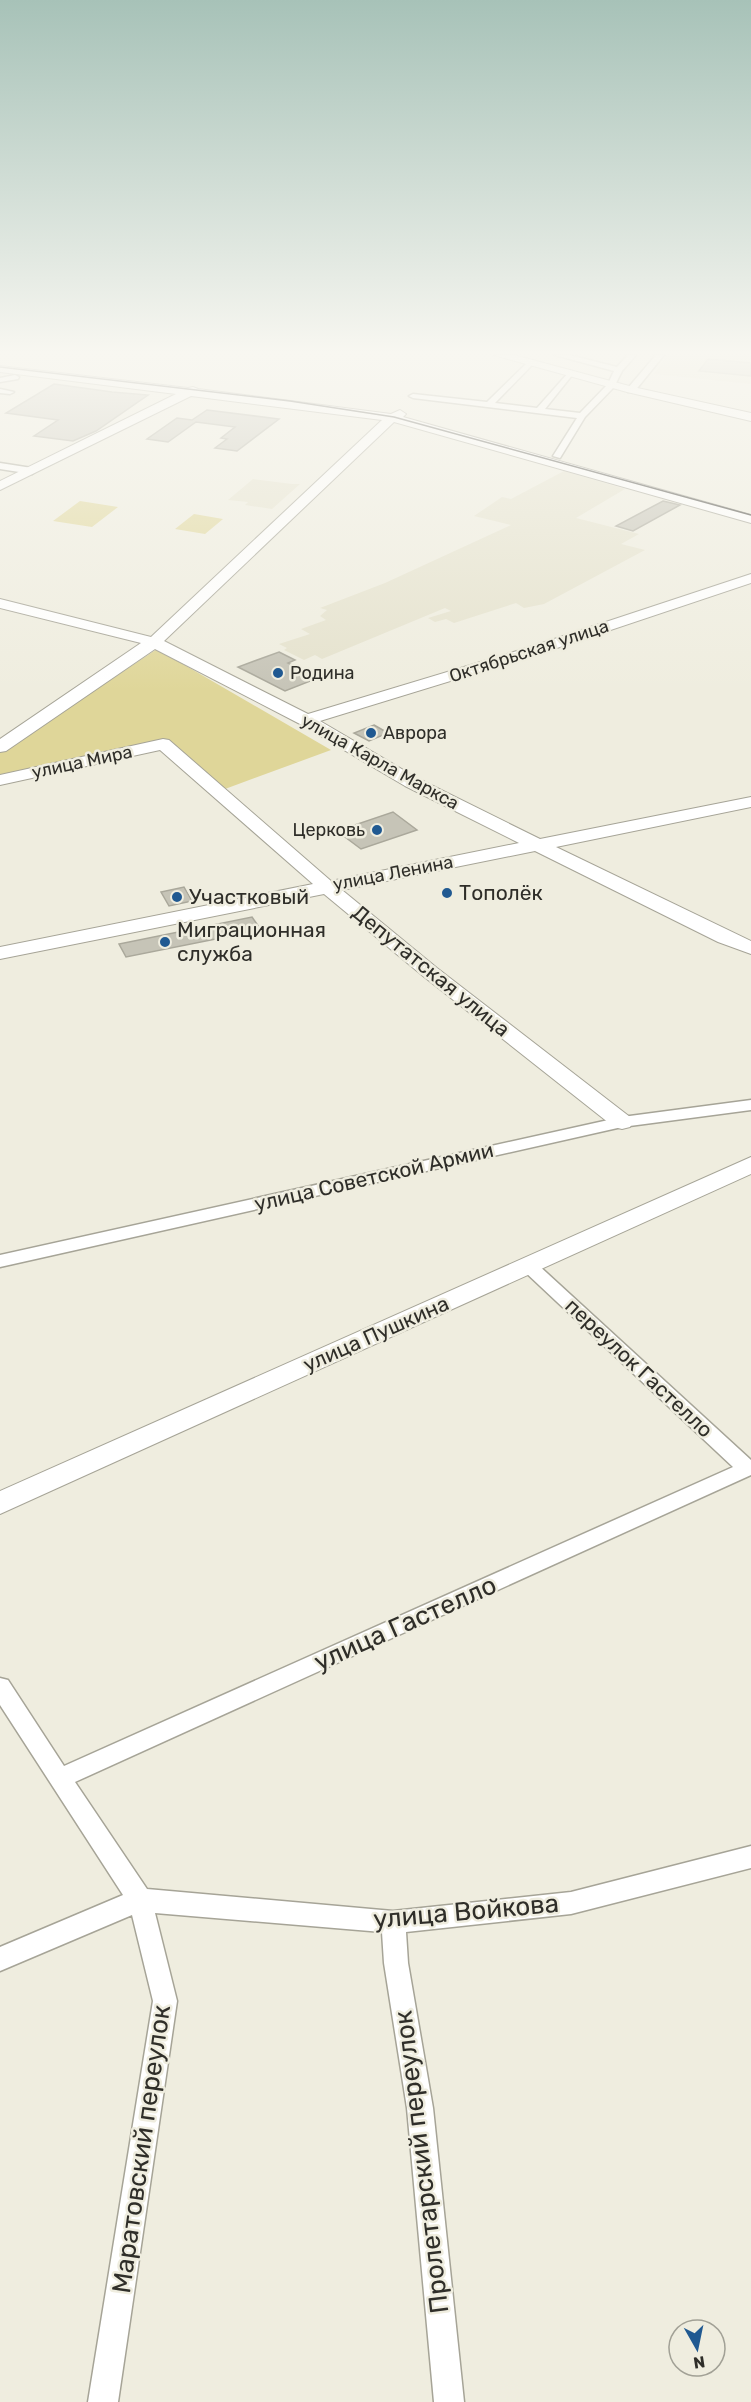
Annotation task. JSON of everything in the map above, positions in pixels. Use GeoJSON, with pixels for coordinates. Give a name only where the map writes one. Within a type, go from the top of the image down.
{"type":"FeatureCollection","features":[{"type":"Feature","properties":{"kind":"street"},"geometry":{"type":"LineString","coordinates":[[7,467],[32,471]]}},
{"type":"Feature","properties":{"kind":"street"},"geometry":{"type":"LineString","coordinates":[[0,486],[40,467]]}},
{"type":"Feature","properties":{"kind":"street"},"geometry":{"type":"LineString","coordinates":[[0,747],[154,642],[341,467]]}},
{"type":"Feature","properties":{"kind":"street"},"geometry":{"type":"LineString","coordinates":[[572,467],[751,519]]}},
{"type":"Feature","properties":{"kind":"street"},"geometry":{"type":"LineString","coordinates":[[597,467],[751,510]]}},
{"type":"Feature","properties":{"kind":"street","name":"Октябрьская улица"},"geometry":{"type":"LineString","coordinates":[[306,720],[536,650],[751,578]]}},
{"type":"Feature","properties":{"kind":"street","name":"улица Карла Маркса"},"geometry":{"type":"LineString","coordinates":[[0,603],[154,642],[306,720],[411,782],[630,892],[725,938],[751,948]]}},
{"type":"Feature","properties":{"kind":"street","name":"улица Мира"},"geometry":{"type":"LineString","coordinates":[[0,780],[163,744]]}},
{"type":"Feature","properties":{"kind":"street","name":"Депутатская улица"},"geometry":{"type":"LineString","coordinates":[[163,744],[429,972],[622,1122]]}},
{"type":"Feature","properties":{"kind":"street","name":"улица Ленина"},"geometry":{"type":"LineString","coordinates":[[0,952],[751,801]]}},
{"type":"Feature","properties":{"kind":"street","name":"улица Советской Армии"},"geometry":{"type":"LineString","coordinates":[[0,1261],[622,1122],[751,1105]]}},
{"type":"Feature","properties":{"kind":"street"},"geometry":{"type":"LineString","coordinates":[[551,1257],[751,1165]]}},
{"type":"Feature","properties":{"kind":"street","name":"переулок Гастелло"},"geometry":{"type":"LineString","coordinates":[[551,1257],[750,1468]]}},
{"type":"Feature","properties":{"kind":"street","name":"улица Пушкина"},"geometry":{"type":"LineString","coordinates":[[0,1503],[193,1414],[551,1257]]}},
{"type":"Feature","properties":{"kind":"street","name":"улица Гастелло"},"geometry":{"type":"LineString","coordinates":[[59,1779],[750,1468]]}},
{"type":"Feature","properties":{"kind":"street","name":"Маратовский переулок"},"geometry":{"type":"LineString","coordinates":[[0,1688],[141,1900],[165,2001],[103,2402]]}},
{"type":"Feature","properties":{"kind":"street","name":"улица Войкова"},"geometry":{"type":"LineString","coordinates":[[141,1900],[393,1922],[571,1903],[751,1857]]}},
{"type":"Feature","properties":{"kind":"street"},"geometry":{"type":"LineString","coordinates":[[0,1959],[141,1900]]}},
{"type":"Feature","properties":{"kind":"street","name":"Пролетарский переулок"},"geometry":{"type":"LineString","coordinates":[[393,1922],[396,1963],[420,2108],[449,2402]]}},
{"type":"Feature","properties":{"kind":"shaded area"},"geometry":{"type":"Polygon","coordinates":[[[564,471],[625,489],[576,518],[639,534],[621,544],[645,550],[544,604],[524,608],[516,603],[454,623],[446,619],[435,622],[428,618],[451,611],[445,608],[322,659],[315,655],[304,660],[284,650],[287,648],[279,644],[310,634],[301,629],[326,620],[320,616],[327,610],[320,608],[385,583],[511,525],[474,516],[502,497],[511,499],[564,471]]]}},
{"type":"Feature","properties":{"kind":"shaded area"},"geometry":{"type":"Polygon","coordinates":[[[253,479],[300,484],[272,509],[245,505],[248,502],[228,500],[253,479]]]}},
{"type":"Feature","properties":{"kind":"shaded area"},"geometry":{"type":"Polygon","coordinates":[[[80,501],[118,507],[92,527],[53,521],[80,501]]]}},
{"type":"Feature","properties":{"kind":"shaded area"},"geometry":{"type":"Polygon","coordinates":[[[194,514],[223,519],[205,534],[175,529],[194,514]]]}},
{"type":"Feature","properties":{"kind":"shaded area"},"geometry":{"type":"Polygon","coordinates":[[[157,649],[331,750],[225,789],[166,740],[0,777],[0,751],[157,649]]]}},
{"type":"Feature","properties":{"kind":"building"},"geometry":{"type":"Polygon","coordinates":[[[663,501],[680,505],[633,531],[616,526],[663,501]]]}},
{"type":"Feature","properties":{"kind":"building","name":"Родина"},"geometry":{"type":"Polygon","coordinates":[[[279,652],[295,660],[288,663],[318,678],[285,691],[238,667],[279,652]]]}},
{"type":"Feature","properties":{"kind":"building","name":"Аврора"},"geometry":{"type":"Polygon","coordinates":[[[374,725],[388,733],[369,741],[354,733],[374,725]]]}},
{"type":"Feature","properties":{"kind":"building","name":"Церковь"},"geometry":{"type":"Polygon","coordinates":[[[393,812],[417,830],[361,849],[337,831],[393,812]]]}},
{"type":"Feature","properties":{"kind":"building","name":"Участковый"},"geometry":{"type":"Polygon","coordinates":[[[184,887],[192,901],[169,906],[161,892],[184,887]]]}},
{"type":"Feature","properties":{"kind":"building","name":"Миграционная служба"},"geometry":{"type":"Polygon","coordinates":[[[252,917],[261,930],[126,957],[119,944],[252,917]]]}},
{"type":"Feature","properties":{"kind":"tram line"},"geometry":{"type":"LineString","coordinates":[[576,467],[751,515]]}},
{"type":"Feature","properties":{"kind":"place","name":"Родина"},"geometry":{"type":"Point","coordinates":[278,673]}},
{"type":"Feature","properties":{"kind":"place","name":"Аврора"},"geometry":{"type":"Point","coordinates":[371,733]}},
{"type":"Feature","properties":{"kind":"place","name":"Церковь"},"geometry":{"type":"Point","coordinates":[377,830]}},
{"type":"Feature","properties":{"kind":"place","name":"Тополёк"},"geometry":{"type":"Point","coordinates":[447,893]}},
{"type":"Feature","properties":{"kind":"place","name":"Участковый"},"geometry":{"type":"Point","coordinates":[177,897]}},
{"type":"Feature","properties":{"kind":"place","name":"Миграционная служба"},"geometry":{"type":"Point","coordinates":[165,942]}}]}
